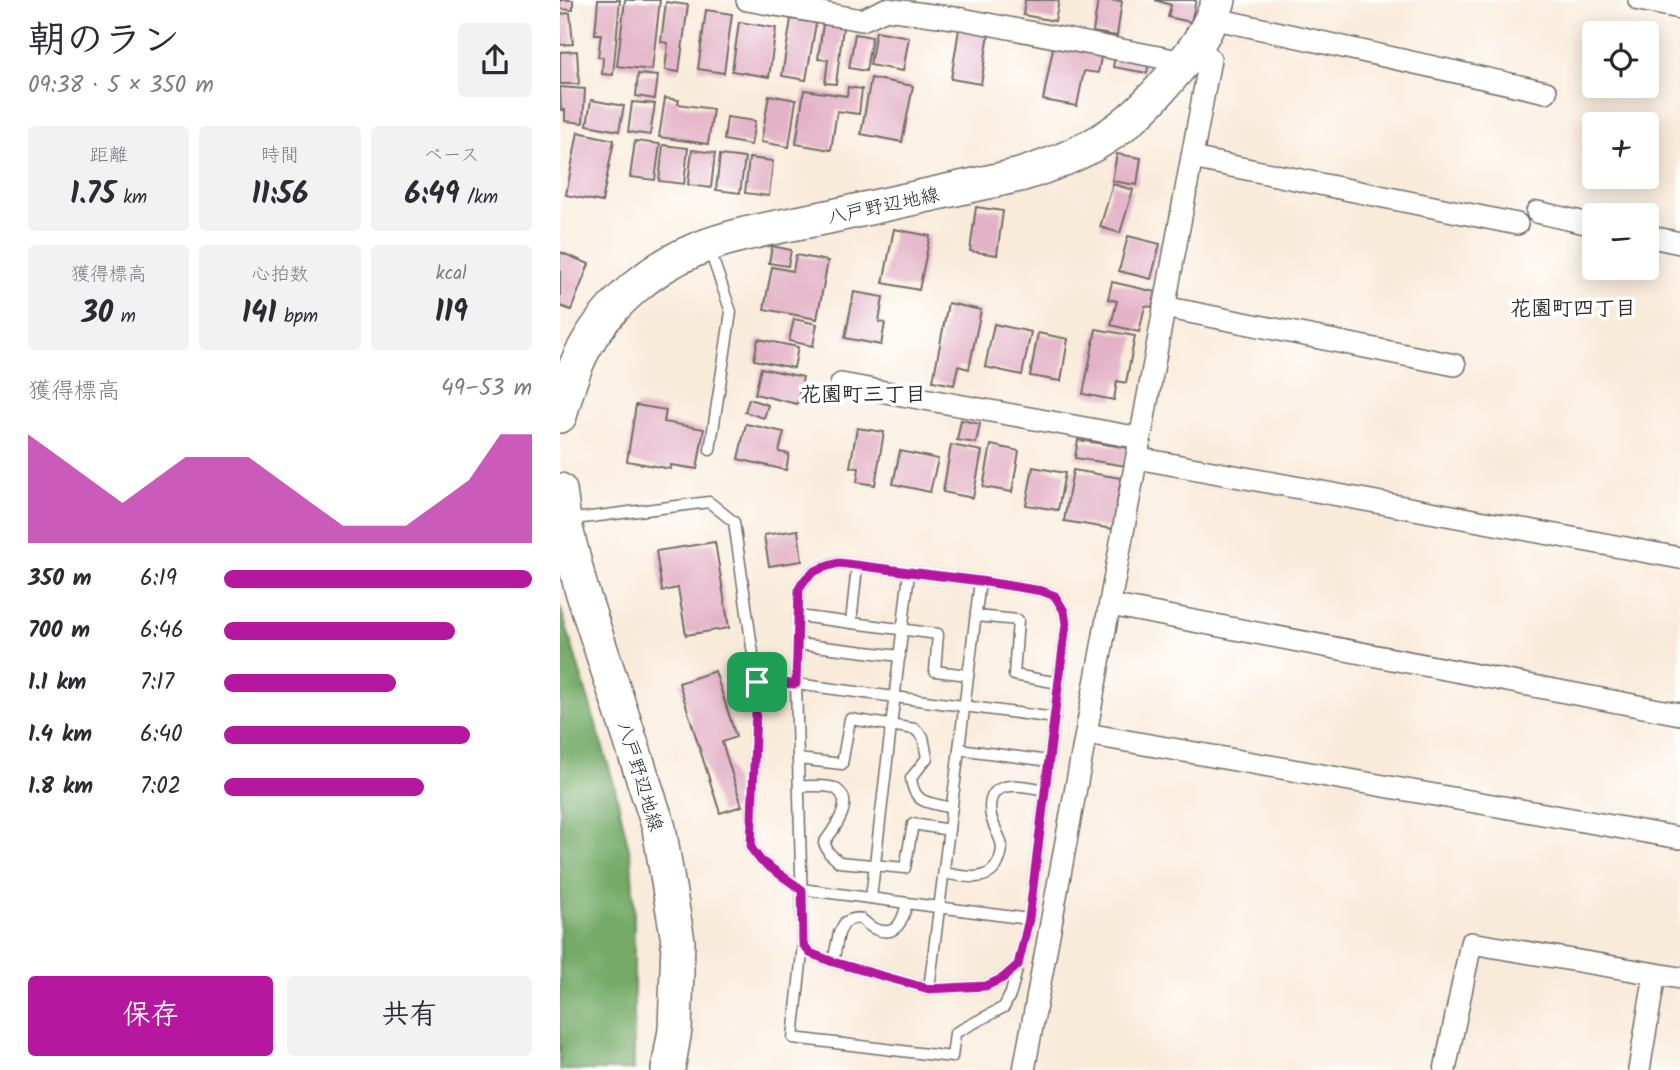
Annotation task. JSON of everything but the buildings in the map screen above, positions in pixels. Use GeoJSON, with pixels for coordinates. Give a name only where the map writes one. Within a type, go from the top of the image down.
{"type":"FeatureCollection","features":[{"type":"Feature","properties":{"kind":"main road","name":"八戸野辺地線"},"geometry":{"type":"LineString","coordinates":[[560,416],[570,379],[585,347],[607,315],[631,291],[658,270],[695,250],[749,234],[1020,175],[1059,163],[1115,133],[1133,119],[1151,102],[1204,31]]}},
{"type":"Feature","properties":{"kind":"main road","name":"八戸野辺地線"},"geometry":{"type":"LineString","coordinates":[[562,505],[581,588],[659,828],[678,940],[675,1030],[668,1070]]}},
{"type":"Feature","properties":{"kind":"street"},"geometry":{"type":"LineString","coordinates":[[747,0],[862,20],[886,9],[962,19],[1204,31],[1546,92]]}},
{"type":"Feature","properties":{"kind":"street"},"geometry":{"type":"LineString","coordinates":[[1639,0],[1680,8]]}},
{"type":"Feature","properties":{"kind":"street"},"geometry":{"type":"LineString","coordinates":[[1024,1070],[1210,60],[1204,31]]}},
{"type":"Feature","properties":{"kind":"street"},"geometry":{"type":"LineString","coordinates":[[1192,158],[1517,225]]}},
{"type":"Feature","properties":{"kind":"street"},"geometry":{"type":"LineString","coordinates":[[1536,212],[1582,222]]}},
{"type":"Feature","properties":{"kind":"street"},"geometry":{"type":"LineString","coordinates":[[1659,239],[1680,243]]}},
{"type":"Feature","properties":{"kind":"street"},"geometry":{"type":"LineString","coordinates":[[1164,307],[1455,365]]}},
{"type":"Feature","properties":{"kind":"street"},"geometry":{"type":"LineString","coordinates":[[841,384],[1138,448],[1680,558]]}},
{"type":"Feature","properties":{"kind":"street"},"geometry":{"type":"LineString","coordinates":[[1110,605],[1680,714]]}},
{"type":"Feature","properties":{"kind":"street"},"geometry":{"type":"LineString","coordinates":[[1087,734],[1680,838]]}},
{"type":"Feature","properties":{"kind":"street"},"geometry":{"type":"LineString","coordinates":[[1445,1070],[1471,943],[1680,978]]}},
{"type":"Feature","properties":{"kind":"street"},"geometry":{"type":"LineString","coordinates":[[1639,1070],[1655,974]]}},
{"type":"Feature","properties":{"kind":"lane"},"geometry":{"type":"LineString","coordinates":[[708,246],[731,312],[710,450]]}},
{"type":"Feature","properties":{"kind":"lane"},"geometry":{"type":"LineString","coordinates":[[562,505],[709,502],[734,522],[757,682],[751,848],[761,861],[802,890],[1029,919]]}},
{"type":"Feature","properties":{"kind":"lane"},"geometry":{"type":"LineString","coordinates":[[839,563],[909,573],[1042,591],[1055,596],[1064,611],[1066,624],[1029,919],[1012,993],[1004,1007],[955,1033],[952,1056],[793,1038],[803,944],[796,684],[799,589],[804,578],[817,568],[839,563]]}},
{"type":"Feature","properties":{"kind":"lane"},"geometry":{"type":"LineString","coordinates":[[851,623],[857,566]]}},
{"type":"Feature","properties":{"kind":"lane"},"geometry":{"type":"LineString","coordinates":[[871,898],[909,573]]}},
{"type":"Feature","properties":{"kind":"lane"},"geometry":{"type":"LineString","coordinates":[[929,989],[980,581]]}},
{"type":"Feature","properties":{"kind":"lane"},"geometry":{"type":"LineString","coordinates":[[798,616],[938,634],[935,671],[968,675]]}},
{"type":"Feature","properties":{"kind":"lane"},"geometry":{"type":"LineString","coordinates":[[976,616],[1018,620],[1014,675],[1059,683]]}},
{"type":"Feature","properties":{"kind":"lane"},"geometry":{"type":"LineString","coordinates":[[798,644],[900,656]]}},
{"type":"Feature","properties":{"kind":"lane"},"geometry":{"type":"LineString","coordinates":[[757,682],[796,684],[1055,718]]}},
{"type":"Feature","properties":{"kind":"lane"},"geometry":{"type":"LineString","coordinates":[[798,759],[842,764],[850,719],[915,729],[923,737],[927,758],[911,778],[913,792],[918,799],[952,808]]}},
{"type":"Feature","properties":{"kind":"lane"},"geometry":{"type":"LineString","coordinates":[[959,749],[1049,761]]}},
{"type":"Feature","properties":{"kind":"lane"},"geometry":{"type":"LineString","coordinates":[[944,873],[969,878],[985,876],[996,868],[1001,858],[1002,844],[995,830],[990,807],[991,799],[997,790],[1006,785],[1022,785],[1045,790]]}},
{"type":"Feature","properties":{"kind":"lane"},"geometry":{"type":"LineString","coordinates":[[799,786],[831,787],[839,792],[843,803],[843,816],[824,843],[829,853],[839,862],[905,868],[912,824],[949,830]]}},
{"type":"Feature","properties":{"kind":"lane"},"geometry":{"type":"LineString","coordinates":[[833,962],[839,933],[845,922],[853,918],[861,919],[878,931],[888,931],[904,920],[907,903]]}},
{"type":"Feature","properties":{"kind":"lane"},"geometry":{"type":"LineString","coordinates":[[803,944],[810,953],[833,962],[929,989],[986,986],[1003,978],[1018,965]]}},
{"type":"Feature","properties":{"kind":"green space"},"geometry":{"type":"Polygon","coordinates":[[[560,606],[614,784],[631,858],[634,906],[634,1070],[560,1070],[560,606]]]}},
{"type":"Feature","properties":{"kind":"district","name":"花園町四丁目"},"geometry":{"type":"Point","coordinates":[1573,308]}},
{"type":"Feature","properties":{"kind":"district","name":"花園町三丁目"},"geometry":{"type":"Point","coordinates":[863,394]}},
{"type":"Feature","properties":{"kind":"route"},"geometry":{"type":"LineString","coordinates":[[839,563],[980,581],[1042,591],[1055,596],[1064,611],[1066,624],[1029,919],[1018,965],[1003,978],[986,986],[929,989],[810,953],[803,944],[802,890],[761,861],[751,848],[757,682],[796,684],[799,589],[804,578],[817,568],[839,563]]}}]}
